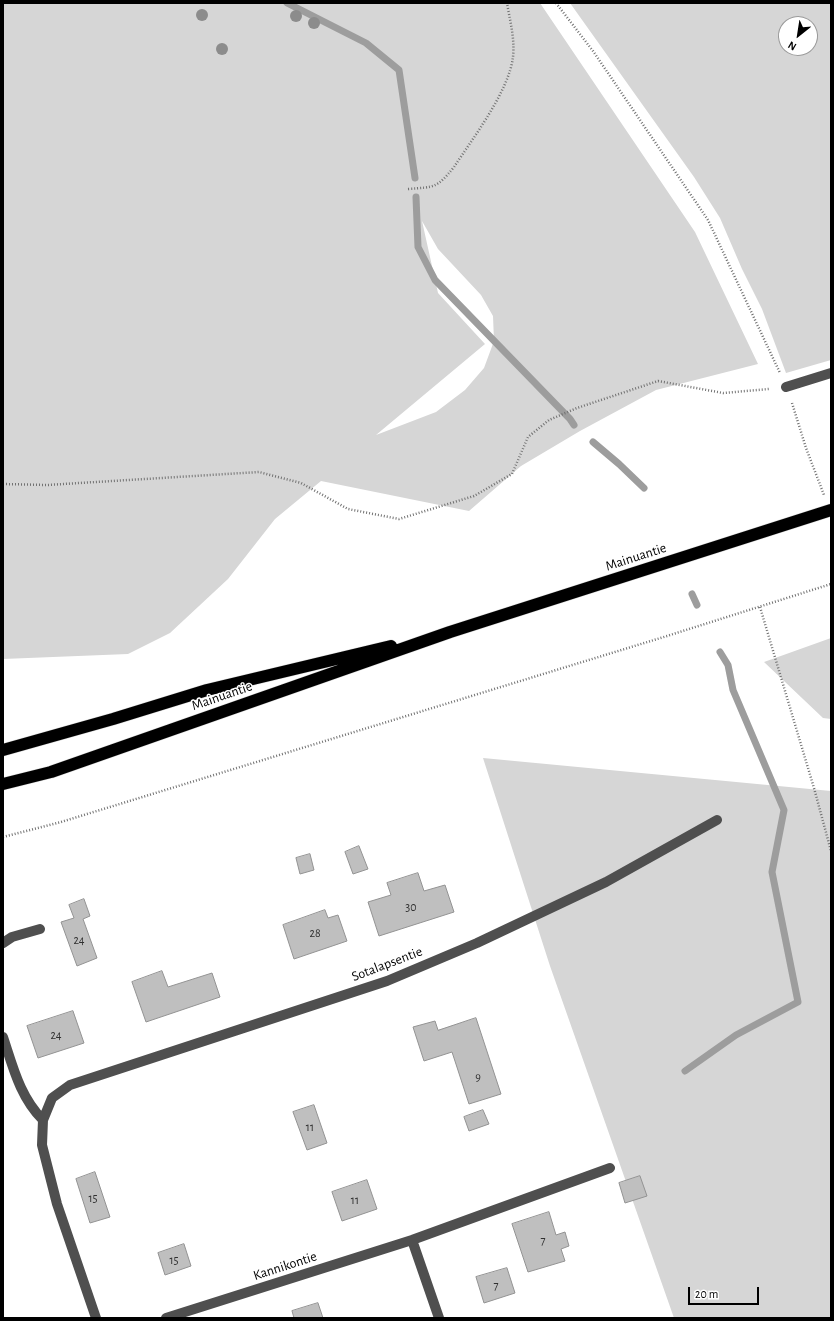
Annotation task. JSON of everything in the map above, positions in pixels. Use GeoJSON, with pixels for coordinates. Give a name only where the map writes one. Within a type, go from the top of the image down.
{"type":"FeatureCollection","features":[{"type":"Feature","properties":{"kind":"highway","name":"Mainuantie"},"geometry":{"type":"LineString","coordinates":[[3,784],[51,772],[450,632],[831,510]]}},
{"type":"Feature","properties":{"kind":"highway","name":"Mainuantie"},"geometry":{"type":"LineString","coordinates":[[3,750],[113,719],[207,690],[450,632]]}},
{"type":"Feature","properties":{"kind":"street"},"geometry":{"type":"LineString","coordinates":[[786,387],[831,373]]}},
{"type":"Feature","properties":{"kind":"street","name":"Sotalapsentie"},"geometry":{"type":"LineString","coordinates":[[43,1120],[52,1098],[70,1086],[387,981],[477,943],[606,882],[717,820]]}},
{"type":"Feature","properties":{"kind":"street"},"geometry":{"type":"LineString","coordinates":[[3,943],[12,937],[40,929]]}},
{"type":"Feature","properties":{"kind":"street"},"geometry":{"type":"LineString","coordinates":[[3,1037],[20,1089],[33,1110],[43,1120],[42,1146],[57,1204],[96,1318]]}},
{"type":"Feature","properties":{"kind":"street","name":"Kannikontie"},"geometry":{"type":"LineString","coordinates":[[166,1318],[412,1240],[610,1168]]}},
{"type":"Feature","properties":{"kind":"street"},"geometry":{"type":"LineString","coordinates":[[412,1240],[439,1318]]}},
{"type":"Feature","properties":{"kind":"path"},"geometry":{"type":"LineString","coordinates":[[408,189],[431,188],[447,176],[487,115],[507,81],[513,57],[513,40],[507,3]]}},
{"type":"Feature","properties":{"kind":"path"},"geometry":{"type":"LineString","coordinates":[[556,3],[592,50],[708,220],[786,387],[806,448],[822,486]]}},
{"type":"Feature","properties":{"kind":"path"},"geometry":{"type":"LineString","coordinates":[[3,484],[47,485],[260,472],[301,483],[348,509],[399,519],[474,496],[512,474],[528,437],[549,420],[577,408],[658,381],[723,393],[786,387]]}},
{"type":"Feature","properties":{"kind":"path"},"geometry":{"type":"LineString","coordinates":[[3,837],[76,817],[667,636],[831,584]]}},
{"type":"Feature","properties":{"kind":"path"},"geometry":{"type":"LineString","coordinates":[[760,607],[812,780],[831,851]]}},
{"type":"Feature","properties":{"kind":"shaded area"},"geometry":{"type":"Polygon","coordinates":[[[3,3],[540,3],[695,232],[758,364],[656,390],[580,431],[521,466],[469,511],[321,481],[275,519],[228,579],[170,633],[128,654],[3,659],[3,3]],[[422,221],[438,293],[485,344],[376,435],[436,412],[465,390],[484,368],[494,341],[493,316],[481,295],[438,249],[422,221]]]}},
{"type":"Feature","properties":{"kind":"shaded area"},"geometry":{"type":"Polygon","coordinates":[[[570,3],[831,3],[831,360],[786,373],[762,309],[742,269],[720,218],[694,177],[570,3]]]}},
{"type":"Feature","properties":{"kind":"shaded area"},"geometry":{"type":"Polygon","coordinates":[[[831,638],[831,719],[823,718],[764,662],[831,638]]]}},
{"type":"Feature","properties":{"kind":"shaded area"},"geometry":{"type":"Polygon","coordinates":[[[483,758],[831,791],[831,1318],[674,1318],[550,966],[483,758]]]}},
{"type":"Feature","properties":{"kind":"building"},"geometry":{"type":"Polygon","coordinates":[[[359,846],[368,869],[353,874],[345,852],[359,846]]]}},
{"type":"Feature","properties":{"kind":"building"},"geometry":{"type":"Polygon","coordinates":[[[310,854],[314,870],[300,874],[296,858],[310,854]]]}},
{"type":"Feature","properties":{"kind":"building"},"geometry":{"type":"Polygon","coordinates":[[[418,873],[424,891],[445,885],[454,912],[379,936],[368,902],[391,895],[387,883],[418,873]]]}},
{"type":"Feature","properties":{"kind":"building"},"geometry":{"type":"Polygon","coordinates":[[[84,899],[90,916],[83,919],[97,958],[77,966],[61,922],[74,918],[69,905],[84,899]]]}},
{"type":"Feature","properties":{"kind":"building"},"geometry":{"type":"Polygon","coordinates":[[[325,910],[328,918],[338,915],[347,941],[294,959],[283,925],[325,910]]]}},
{"type":"Feature","properties":{"kind":"building"},"geometry":{"type":"Polygon","coordinates":[[[162,971],[168,987],[212,973],[220,997],[146,1022],[132,982],[162,971]]]}},
{"type":"Feature","properties":{"kind":"building"},"geometry":{"type":"Polygon","coordinates":[[[73,1011],[84,1043],[38,1058],[27,1026],[73,1011]]]}},
{"type":"Feature","properties":{"kind":"building"},"geometry":{"type":"Polygon","coordinates":[[[476,1018],[501,1094],[469,1104],[452,1052],[424,1061],[413,1027],[435,1021],[438,1030],[476,1018]]]}},
{"type":"Feature","properties":{"kind":"building"},"geometry":{"type":"Polygon","coordinates":[[[314,1105],[327,1143],[307,1150],[293,1112],[314,1105]]]}},
{"type":"Feature","properties":{"kind":"building"},"geometry":{"type":"Polygon","coordinates":[[[483,1110],[489,1124],[469,1131],[464,1117],[483,1110]]]}},
{"type":"Feature","properties":{"kind":"building"},"geometry":{"type":"Polygon","coordinates":[[[95,1172],[110,1217],[90,1223],[76,1179],[95,1172]]]}},
{"type":"Feature","properties":{"kind":"building"},"geometry":{"type":"Polygon","coordinates":[[[640,1176],[647,1196],[625,1203],[619,1183],[640,1176]]]}},
{"type":"Feature","properties":{"kind":"building"},"geometry":{"type":"Polygon","coordinates":[[[367,1180],[377,1209],[342,1221],[332,1192],[367,1180]]]}},
{"type":"Feature","properties":{"kind":"building"},"geometry":{"type":"Polygon","coordinates":[[[549,1212],[556,1235],[565,1232],[569,1246],[561,1249],[565,1261],[528,1272],[512,1224],[549,1212]]]}},
{"type":"Feature","properties":{"kind":"building"},"geometry":{"type":"Polygon","coordinates":[[[184,1244],[191,1266],[165,1275],[158,1253],[184,1244]]]}},
{"type":"Feature","properties":{"kind":"building"},"geometry":{"type":"Polygon","coordinates":[[[507,1268],[515,1293],[484,1303],[476,1277],[507,1268]]]}},
{"type":"Feature","properties":{"kind":"building"},"geometry":{"type":"Polygon","coordinates":[[[318,1303],[323,1318],[294,1318],[292,1311],[318,1303]]]}},
{"type":"Feature","properties":{"kind":"waterway"},"geometry":{"type":"LineString","coordinates":[[287,3],[366,43],[399,70],[415,178]]}},
{"type":"Feature","properties":{"kind":"waterway"},"geometry":{"type":"LineString","coordinates":[[416,197],[418,247],[435,280],[570,419],[574,425]]}},
{"type":"Feature","properties":{"kind":"waterway"},"geometry":{"type":"LineString","coordinates":[[593,442],[644,488]]}},
{"type":"Feature","properties":{"kind":"waterway"},"geometry":{"type":"LineString","coordinates":[[692,594],[697,605]]}},
{"type":"Feature","properties":{"kind":"waterway"},"geometry":{"type":"LineString","coordinates":[[685,1071],[736,1035],[798,1002],[772,872],[784,810],[733,690],[728,665],[720,652]]}}]}
